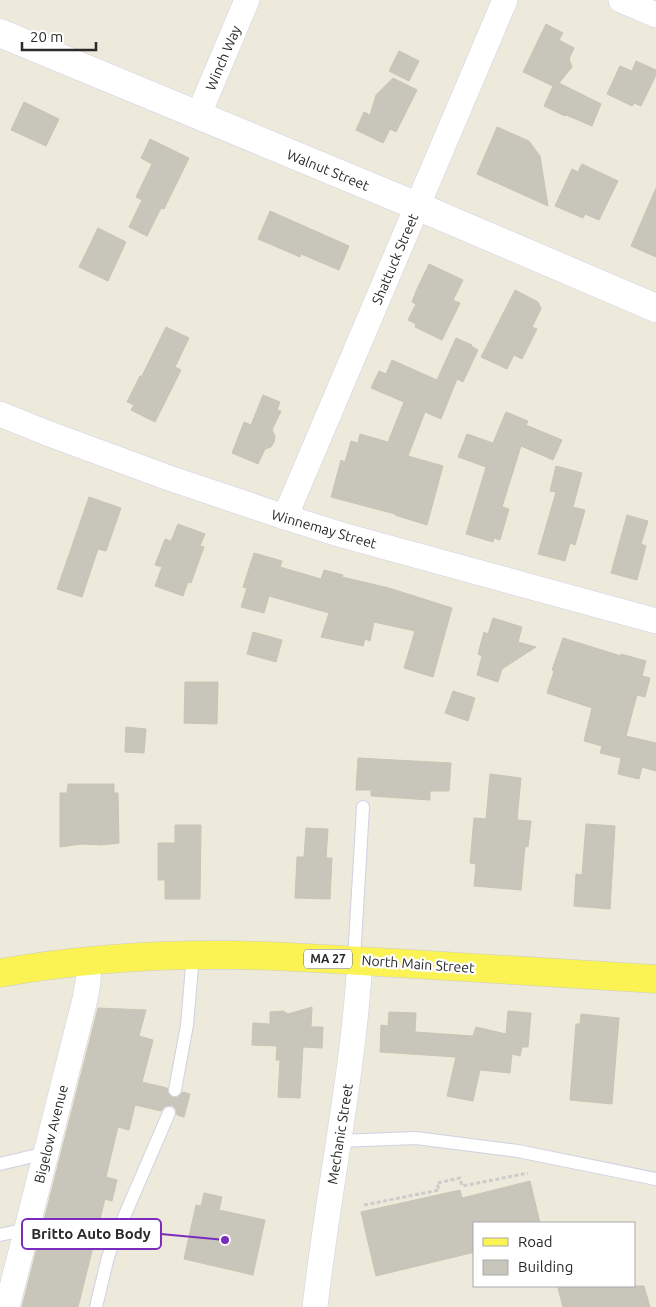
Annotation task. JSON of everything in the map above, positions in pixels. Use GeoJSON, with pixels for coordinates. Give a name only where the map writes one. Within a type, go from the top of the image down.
{"type":"FeatureCollection","features":[{"type":"Feature","properties":{"kind":"main road","name":"North Main Street"},"geometry":{"type":"LineString","coordinates":[[0,973],[89,961],[193,955],[357,960],[656,979]]}},
{"type":"Feature","properties":{"kind":"street","name":"Winch Way"},"geometry":{"type":"LineString","coordinates":[[198,116],[247,0]]}},
{"type":"Feature","properties":{"kind":"street","name":"Shattuck Street"},"geometry":{"type":"LineString","coordinates":[[285,518],[505,0]]}},
{"type":"Feature","properties":{"kind":"street"},"geometry":{"type":"LineString","coordinates":[[621,0],[656,15]]}},
{"type":"Feature","properties":{"kind":"street","name":"Walnut Street"},"geometry":{"type":"LineString","coordinates":[[0,33],[417,206],[656,308]]}},
{"type":"Feature","properties":{"kind":"street","name":"Winnemay Street"},"geometry":{"type":"LineString","coordinates":[[0,414],[65,440],[224,498],[285,518],[656,621]]}},
{"type":"Feature","properties":{"kind":"street","name":"Mechanic Street"},"geometry":{"type":"LineString","coordinates":[[315,1307],[352,1052],[357,1005],[357,960]]}},
{"type":"Feature","properties":{"kind":"street","name":"Bigelow Avenue"},"geometry":{"type":"LineString","coordinates":[[8,1307],[85,999],[89,961]]}},
{"type":"Feature","properties":{"kind":"lane"},"geometry":{"type":"LineString","coordinates":[[357,960],[363,807]]}},
{"type":"Feature","properties":{"kind":"lane"},"geometry":{"type":"LineString","coordinates":[[175,1090],[187,1025],[193,955]]}},
{"type":"Feature","properties":{"kind":"lane"},"geometry":{"type":"LineString","coordinates":[[96,1307],[108,1257],[117,1233],[169,1113]]}},
{"type":"Feature","properties":{"kind":"lane"},"geometry":{"type":"LineString","coordinates":[[339,1141],[416,1138],[518,1151],[656,1179]]}},
{"type":"Feature","properties":{"kind":"lane"},"geometry":{"type":"LineString","coordinates":[[0,1164],[46,1153]]}},
{"type":"Feature","properties":{"kind":"lane"},"geometry":{"type":"LineString","coordinates":[[0,1235],[27,1229]]}},
{"type":"Feature","properties":{"kind":"path"},"geometry":{"type":"LineString","coordinates":[[364,1204],[439,1190],[437,1183],[460,1178],[462,1186],[528,1173]]}},
{"type":"Feature","properties":{"kind":"building"},"geometry":{"type":"Polygon","coordinates":[[[546,24],[563,33],[559,40],[574,48],[569,59],[572,67],[559,83],[601,104],[592,126],[544,106],[553,86],[523,72],[546,24]]]}},
{"type":"Feature","properties":{"kind":"building"},"geometry":{"type":"Polygon","coordinates":[[[399,51],[419,61],[409,81],[389,71],[399,51]]]}},
{"type":"Feature","properties":{"kind":"building"},"geometry":{"type":"Polygon","coordinates":[[[636,61],[656,70],[656,75],[641,106],[634,103],[632,106],[607,94],[620,66],[632,71],[636,61]]]}},
{"type":"Feature","properties":{"kind":"building"},"geometry":{"type":"Polygon","coordinates":[[[393,78],[417,90],[396,132],[390,129],[383,143],[356,130],[364,112],[370,115],[376,95],[393,78]]]}},
{"type":"Feature","properties":{"kind":"building"},"geometry":{"type":"Polygon","coordinates":[[[24,102],[59,119],[46,146],[11,130],[24,102]]]}},
{"type":"Feature","properties":{"kind":"building"},"geometry":{"type":"Polygon","coordinates":[[[497,127],[529,141],[540,156],[548,206],[477,174],[497,127]]]}},
{"type":"Feature","properties":{"kind":"building"},"geometry":{"type":"Polygon","coordinates":[[[150,139],[189,158],[164,209],[161,208],[147,236],[129,227],[142,200],[136,197],[152,164],[141,158],[150,139]]]}},
{"type":"Feature","properties":{"kind":"building"},"geometry":{"type":"Polygon","coordinates":[[[582,164],[618,181],[599,220],[585,214],[583,218],[555,206],[572,169],[578,172],[582,164]]]}},
{"type":"Feature","properties":{"kind":"building"},"geometry":{"type":"Polygon","coordinates":[[[656,188],[656,257],[631,246],[656,188]]]}},
{"type":"Feature","properties":{"kind":"building"},"geometry":{"type":"Polygon","coordinates":[[[270,211],[349,246],[339,270],[301,254],[300,257],[258,239],[270,211]]]}},
{"type":"Feature","properties":{"kind":"building"},"geometry":{"type":"Polygon","coordinates":[[[98,228],[126,242],[108,281],[79,267],[98,228]]]}},
{"type":"Feature","properties":{"kind":"building"},"geometry":{"type":"Polygon","coordinates":[[[429,264],[463,280],[453,300],[460,303],[442,340],[415,327],[416,324],[408,320],[416,304],[412,302],[429,264]]]}},
{"type":"Feature","properties":{"kind":"building"},"geometry":{"type":"Polygon","coordinates":[[[515,290],[538,302],[541,309],[532,327],[537,329],[522,359],[514,355],[507,369],[481,357],[515,290]]]}},
{"type":"Feature","properties":{"kind":"building"},"geometry":{"type":"Polygon","coordinates":[[[166,327],[189,338],[175,367],[181,370],[155,422],[131,410],[134,405],[127,402],[166,327]]]}},
{"type":"Feature","properties":{"kind":"building"},"geometry":{"type":"Polygon","coordinates":[[[456,338],[472,345],[478,350],[463,382],[457,379],[441,419],[425,412],[408,456],[443,466],[427,525],[395,514],[331,497],[341,460],[345,462],[351,441],[358,443],[360,434],[388,442],[404,402],[371,388],[379,371],[386,374],[392,360],[437,380],[456,338]]]}},
{"type":"Feature","properties":{"kind":"building"},"geometry":{"type":"Polygon","coordinates":[[[263,395],[280,402],[277,410],[281,411],[272,430],[275,436],[274,442],[271,447],[265,449],[258,464],[232,453],[244,422],[251,425],[263,395]]]}},
{"type":"Feature","properties":{"kind":"building"},"geometry":{"type":"Polygon","coordinates":[[[506,412],[528,421],[526,425],[562,440],[553,460],[521,446],[502,507],[509,509],[500,540],[494,538],[493,542],[466,534],[486,467],[458,457],[467,434],[493,443],[506,412]]]}},
{"type":"Feature","properties":{"kind":"building"},"geometry":{"type":"Polygon","coordinates":[[[556,466],[582,473],[573,507],[585,510],[575,545],[570,543],[565,561],[538,554],[556,492],[550,491],[556,466]]]}},
{"type":"Feature","properties":{"kind":"building"},"geometry":{"type":"Polygon","coordinates":[[[89,497],[121,508],[106,551],[98,549],[82,597],[57,589],[89,497]]]}},
{"type":"Feature","properties":{"kind":"building"},"geometry":{"type":"Polygon","coordinates":[[[627,515],[648,521],[641,544],[646,546],[637,580],[611,573],[627,515]]]}},
{"type":"Feature","properties":{"kind":"building"},"geometry":{"type":"Polygon","coordinates":[[[178,524],[205,534],[200,546],[204,547],[191,583],[188,582],[183,596],[155,586],[162,567],[155,565],[165,539],[171,541],[178,524]]]}},
{"type":"Feature","properties":{"kind":"building"},"geometry":{"type":"Polygon","coordinates":[[[254,553],[282,561],[280,567],[321,579],[324,570],[343,575],[342,577],[389,588],[452,608],[433,677],[404,668],[415,631],[374,622],[370,641],[365,639],[363,646],[321,637],[329,613],[269,596],[264,613],[241,607],[247,588],[243,587],[254,553]]]}},
{"type":"Feature","properties":{"kind":"building"},"geometry":{"type":"Polygon","coordinates":[[[493,618],[522,627],[518,642],[536,647],[502,669],[498,682],[477,675],[482,656],[478,654],[484,632],[488,634],[493,618]]]}},
{"type":"Feature","properties":{"kind":"building"},"geometry":{"type":"Polygon","coordinates":[[[253,632],[282,640],[276,662],[247,654],[253,632]]]}},
{"type":"Feature","properties":{"kind":"building"},"geometry":{"type":"Polygon","coordinates":[[[563,638],[621,656],[621,654],[646,661],[642,676],[650,678],[645,697],[637,695],[626,736],[656,743],[656,771],[642,767],[639,779],[618,774],[621,758],[600,753],[602,746],[584,741],[592,708],[547,693],[554,671],[552,670],[563,638]]]}},
{"type":"Feature","properties":{"kind":"building"},"geometry":{"type":"Polygon","coordinates":[[[185,682],[218,682],[217,724],[184,723],[185,682]]]}},
{"type":"Feature","properties":{"kind":"building"},"geometry":{"type":"Polygon","coordinates":[[[453,691],[475,698],[468,721],[445,713],[453,691]]]}},
{"type":"Feature","properties":{"kind":"building"},"geometry":{"type":"Polygon","coordinates":[[[126,727],[146,729],[144,753],[125,752],[126,727]]]}},
{"type":"Feature","properties":{"kind":"building"},"geometry":{"type":"Polygon","coordinates":[[[358,758],[451,763],[449,791],[430,791],[430,800],[371,796],[371,790],[356,790],[358,758]]]}},
{"type":"Feature","properties":{"kind":"building"},"geometry":{"type":"Polygon","coordinates":[[[490,774],[521,778],[517,820],[531,821],[528,847],[525,846],[521,890],[474,886],[476,864],[470,863],[474,818],[486,819],[490,774]]]}},
{"type":"Feature","properties":{"kind":"building"},"geometry":{"type":"Polygon","coordinates":[[[68,784],[114,784],[114,793],[118,793],[119,843],[101,845],[82,844],[60,847],[60,793],[67,793],[68,784]]]}},
{"type":"Feature","properties":{"kind":"building"},"geometry":{"type":"Polygon","coordinates":[[[586,824],[615,826],[610,909],[574,906],[576,874],[582,875],[586,824]]]}},
{"type":"Feature","properties":{"kind":"building"},"geometry":{"type":"Polygon","coordinates":[[[175,825],[201,825],[200,899],[165,899],[165,880],[158,880],[158,843],[175,843],[175,825]]]}},
{"type":"Feature","properties":{"kind":"building"},"geometry":{"type":"Polygon","coordinates":[[[306,828],[328,829],[326,858],[332,858],[330,899],[295,898],[297,857],[304,857],[306,828]]]}},
{"type":"Feature","properties":{"kind":"building"},"geometry":{"type":"Polygon","coordinates":[[[312,1007],[311,1027],[323,1027],[322,1048],[303,1047],[300,1098],[278,1097],[280,1060],[276,1060],[277,1046],[252,1045],[253,1023],[270,1024],[270,1012],[283,1011],[288,1014],[312,1007]]]}},
{"type":"Feature","properties":{"kind":"building"},"geometry":{"type":"Polygon","coordinates":[[[98,1008],[146,1010],[139,1036],[153,1040],[142,1082],[167,1088],[168,1093],[173,1098],[178,1097],[183,1092],[190,1094],[184,1117],[177,1115],[176,1109],[172,1105],[165,1106],[161,1111],[135,1105],[129,1130],[118,1127],[106,1177],[117,1180],[112,1201],[105,1199],[78,1307],[22,1307],[98,1008]]]}},
{"type":"Feature","properties":{"kind":"building"},"geometry":{"type":"Polygon","coordinates":[[[508,1011],[531,1013],[528,1047],[522,1047],[520,1056],[512,1054],[510,1073],[480,1070],[473,1101],[447,1096],[456,1057],[380,1052],[381,1025],[388,1026],[389,1012],[416,1013],[415,1032],[473,1036],[476,1027],[506,1034],[508,1011]]]}},
{"type":"Feature","properties":{"kind":"building"},"geometry":{"type":"Polygon","coordinates":[[[581,1014],[619,1018],[612,1104],[570,1100],[576,1024],[580,1024],[581,1014]]]}},
{"type":"Feature","properties":{"kind":"building"},"geometry":{"type":"Polygon","coordinates":[[[530,1181],[540,1222],[473,1222],[473,1252],[376,1276],[361,1212],[460,1190],[462,1198],[530,1181]]]}},
{"type":"Feature","properties":{"kind":"building"},"geometry":{"type":"Polygon","coordinates":[[[204,1193],[222,1197],[219,1210],[265,1220],[253,1275],[184,1259],[196,1205],[201,1206],[204,1193]]]}},
{"type":"Feature","properties":{"kind":"building"},"geometry":{"type":"Polygon","coordinates":[[[644,1286],[650,1307],[563,1307],[558,1288],[644,1286]]]}},
{"type":"Feature","properties":{"kind":"place","name":"Britto Auto Body"},"geometry":{"type":"Point","coordinates":[225,1240]}}]}
